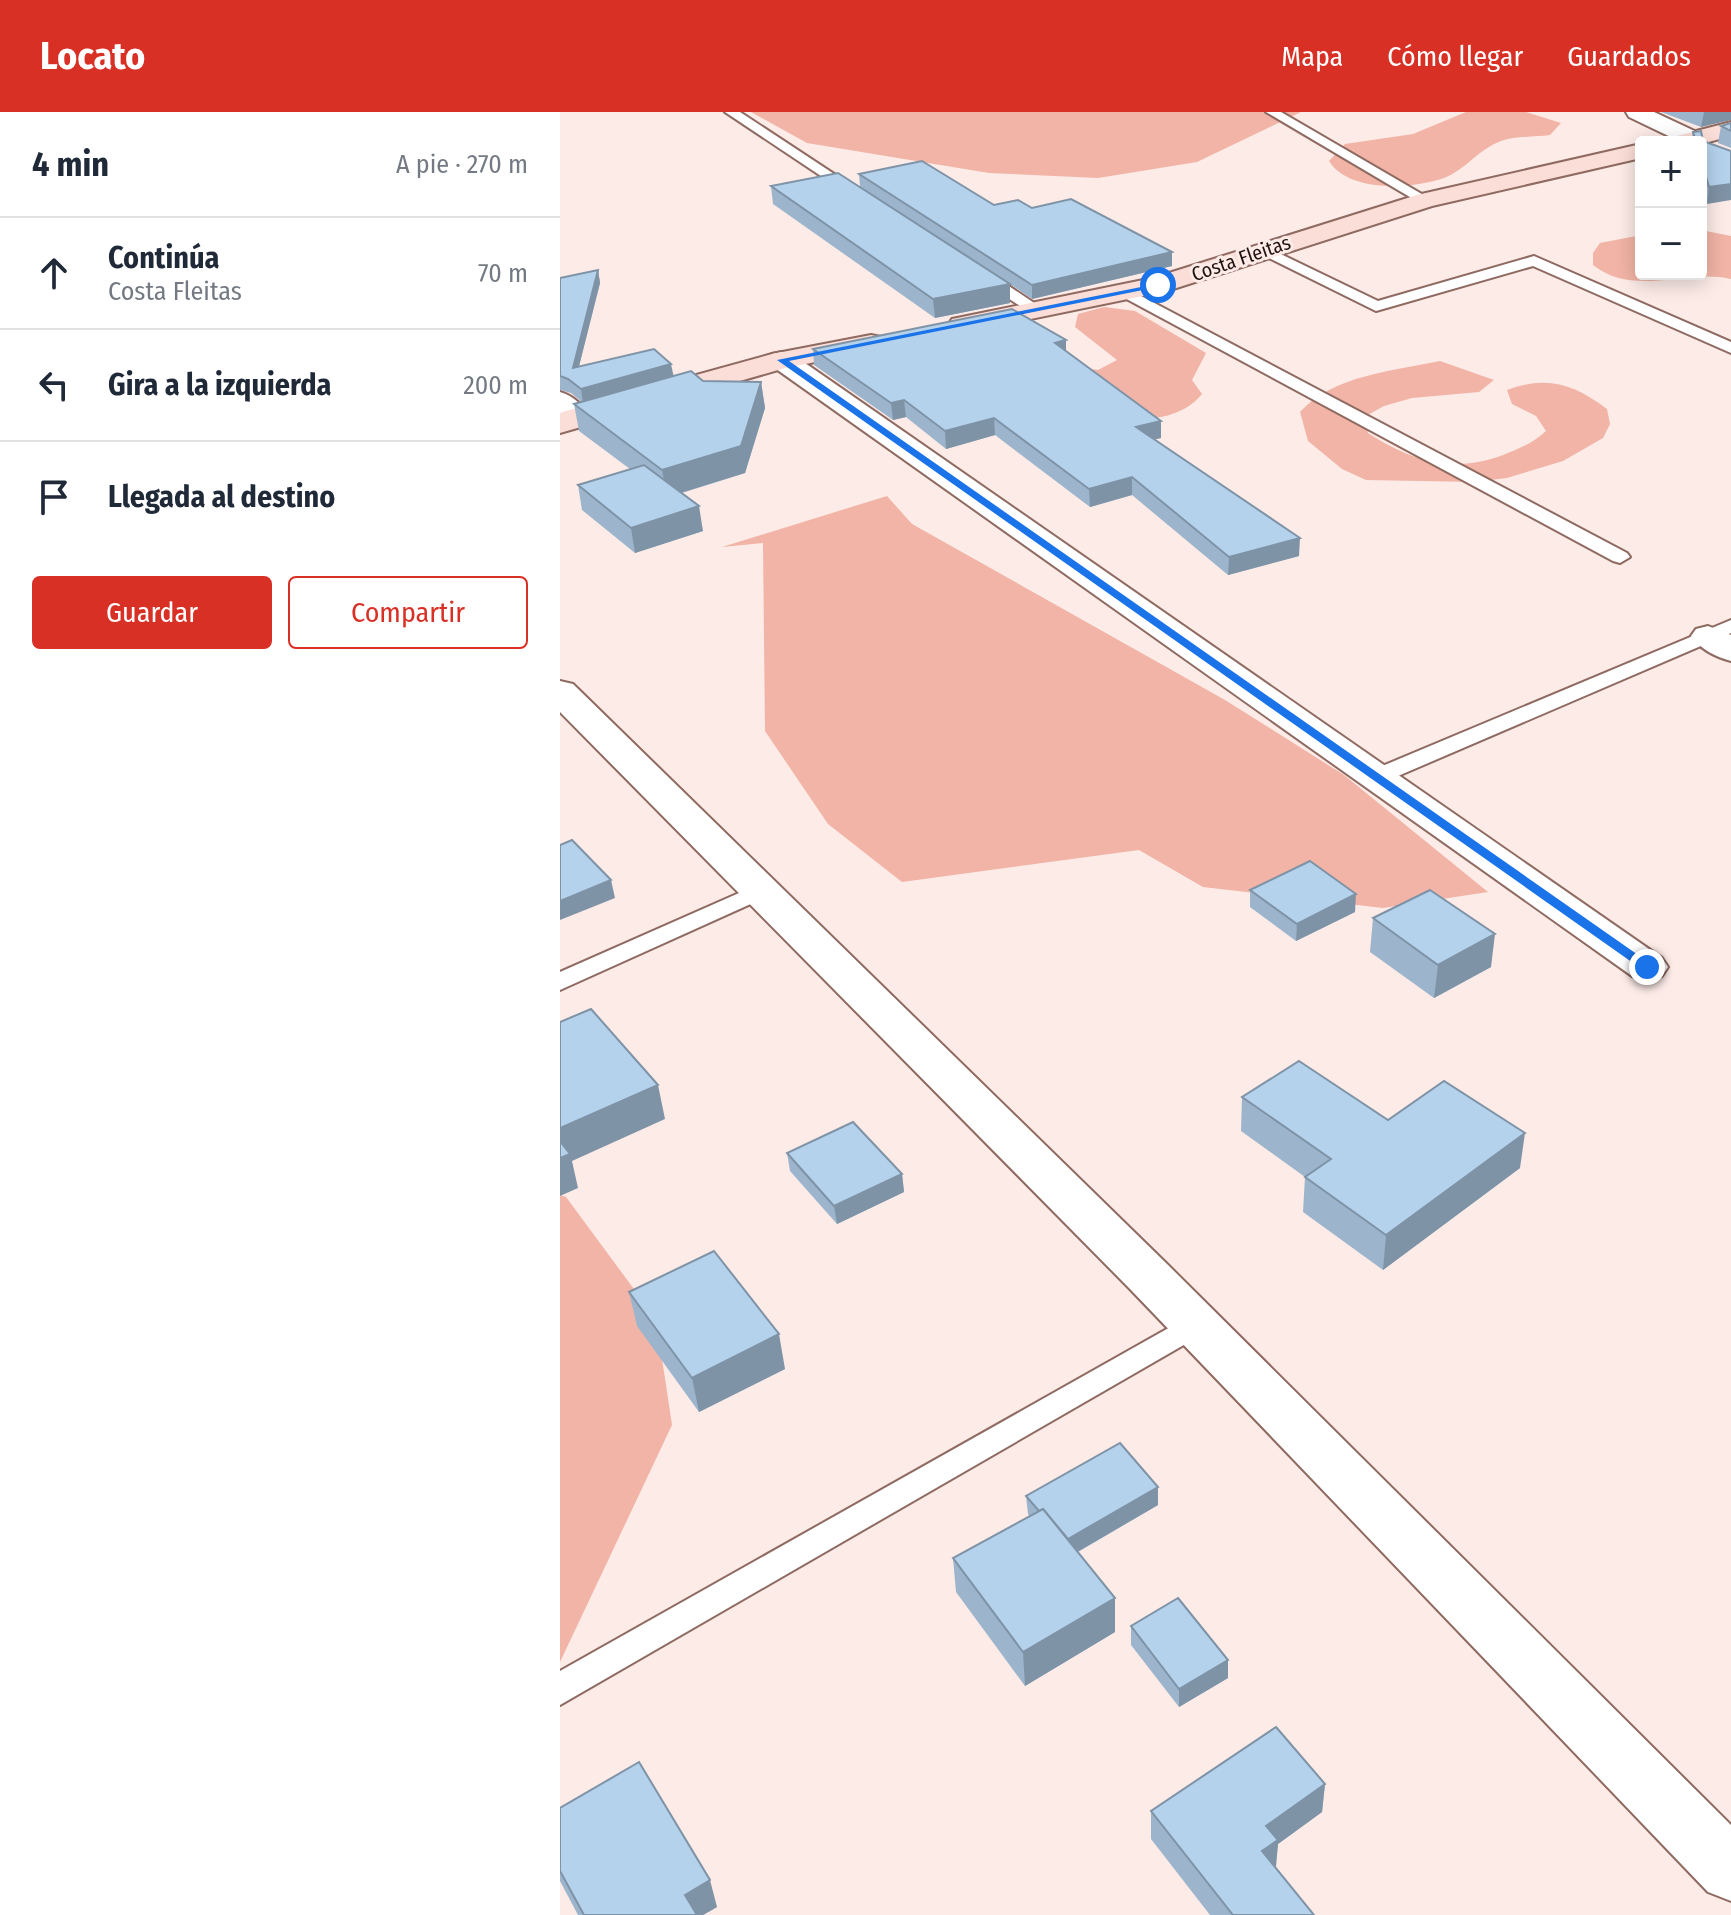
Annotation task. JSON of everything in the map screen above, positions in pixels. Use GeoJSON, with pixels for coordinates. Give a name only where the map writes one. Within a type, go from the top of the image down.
{"type":"FeatureCollection","features":[{"type":"Feature","properties":{"kind":"main road"},"geometry":{"type":"LineString","coordinates":[[1707,139],[1731,129]]}},
{"type":"Feature","properties":{"kind":"main road","name":"Costa Fleitas"},"geometry":{"type":"LineString","coordinates":[[932,331],[1126,293],[1425,200],[1635,152]]}},
{"type":"Feature","properties":{"kind":"main road"},"geometry":{"type":"LineString","coordinates":[[565,414],[782,360],[902,337]]}},
{"type":"Feature","properties":{"kind":"street"},"geometry":{"type":"LineString","coordinates":[[1637,112],[1681,136]]}},
{"type":"Feature","properties":{"kind":"street"},"geometry":{"type":"LineString","coordinates":[[782,360],[1647,967]]}},
{"type":"Feature","properties":{"kind":"street"},"geometry":{"type":"LineString","coordinates":[[560,692],[764,889],[1197,1323],[1731,1870]]}},
{"type":"Feature","properties":{"kind":"lane"},"geometry":{"type":"LineString","coordinates":[[731,112],[865,198]]}},
{"type":"Feature","properties":{"kind":"lane"},"geometry":{"type":"LineString","coordinates":[[1272,112],[1425,200]]}},
{"type":"Feature","properties":{"kind":"lane"},"geometry":{"type":"LineString","coordinates":[[1264,250],[1376,306],[1534,261],[1731,348]]}},
{"type":"Feature","properties":{"kind":"lane"},"geometry":{"type":"LineString","coordinates":[[971,267],[1038,311]]}},
{"type":"Feature","properties":{"kind":"lane"},"geometry":{"type":"LineString","coordinates":[[1126,293],[1620,557]]}},
{"type":"Feature","properties":{"kind":"lane"},"geometry":{"type":"LineString","coordinates":[[1376,777],[1723,637]]}},
{"type":"Feature","properties":{"kind":"lane"},"geometry":{"type":"LineString","coordinates":[[560,982],[764,889]]}},
{"type":"Feature","properties":{"kind":"lane"},"geometry":{"type":"LineString","coordinates":[[560,1689],[1197,1323]]}},
{"type":"Feature","properties":{"kind":"shaded area"},"geometry":{"type":"Polygon","coordinates":[[[751,112],[1301,112],[1197,162],[1098,178],[989,173],[807,143],[751,112]]]}},
{"type":"Feature","properties":{"kind":"shaded area"},"geometry":{"type":"Polygon","coordinates":[[[1466,112],[1526,112],[1561,123],[1550,135],[1501,141],[1459,170],[1431,182],[1399,186],[1366,183],[1351,179],[1329,161],[1345,144],[1413,134],[1466,112]]]}},
{"type":"Feature","properties":{"kind":"shaded area"},"geometry":{"type":"Polygon","coordinates":[[[1707,231],[1731,236],[1731,279],[1707,277],[1707,231]]]}},
{"type":"Feature","properties":{"kind":"shaded area"},"geometry":{"type":"Polygon","coordinates":[[[1635,236],[1635,280],[1660,280],[1643,281],[1626,280],[1609,275],[1593,265],[1593,253],[1600,243],[1635,236]]]}},
{"type":"Feature","properties":{"kind":"shaded area"},"geometry":{"type":"Polygon","coordinates":[[[1104,307],[1135,311],[1206,353],[1192,380],[1202,394],[1178,412],[1157,417],[1137,416],[1111,402],[1065,365],[1098,370],[1117,360],[1075,327],[1078,314],[1104,307]]]}},
{"type":"Feature","properties":{"kind":"shaded area"},"geometry":{"type":"Polygon","coordinates":[[[1440,361],[1494,380],[1479,392],[1412,398],[1384,406],[1364,417],[1368,433],[1400,451],[1433,462],[1467,464],[1485,461],[1526,445],[1546,431],[1536,416],[1512,404],[1507,390],[1535,383],[1560,384],[1583,393],[1607,409],[1610,424],[1603,438],[1563,461],[1507,478],[1474,482],[1366,480],[1342,469],[1308,441],[1300,412],[1330,390],[1365,376],[1440,361]]]}},
{"type":"Feature","properties":{"kind":"shaded area"},"geometry":{"type":"Polygon","coordinates":[[[887,496],[912,524],[1225,700],[1344,775],[1488,892],[1383,908],[1203,887],[1139,850],[902,882],[828,824],[765,731],[763,543],[722,547],[887,496]]]}},
{"type":"Feature","properties":{"kind":"shaded area"},"geometry":{"type":"Polygon","coordinates":[[[560,1195],[566,1197],[656,1319],[672,1425],[560,1662],[560,1195]]]}},
{"type":"Feature","properties":{"kind":"building"},"geometry":{"type":"Polygon","coordinates":[[[1707,142],[1731,151],[1731,184],[1709,187],[1707,142]]]}},
{"type":"Feature","properties":{"kind":"building"},"geometry":{"type":"Polygon","coordinates":[[[922,161],[994,205],[1018,200],[1032,208],[1071,199],[1172,252],[1032,285],[859,174],[922,161]]]}},
{"type":"Feature","properties":{"kind":"building"},"geometry":{"type":"Polygon","coordinates":[[[838,173],[1010,284],[933,299],[771,186],[838,173]]]}},
{"type":"Feature","properties":{"kind":"building"},"geometry":{"type":"Polygon","coordinates":[[[598,270],[573,368],[654,349],[671,364],[581,389],[560,376],[560,278],[598,270]]]}},
{"type":"Feature","properties":{"kind":"building"},"geometry":{"type":"Polygon","coordinates":[[[1012,309],[1066,340],[1055,343],[1161,421],[1136,427],[1300,538],[1229,557],[1132,477],[1089,489],[994,418],[945,431],[904,400],[891,403],[813,349],[1012,309]]]}},
{"type":"Feature","properties":{"kind":"building"},"geometry":{"type":"Polygon","coordinates":[[[691,371],[703,381],[761,382],[741,446],[662,470],[574,404],[691,371]]]}},
{"type":"Feature","properties":{"kind":"building"},"geometry":{"type":"Polygon","coordinates":[[[644,465],[699,506],[631,528],[578,485],[644,465]]]}},
{"type":"Feature","properties":{"kind":"building"},"geometry":{"type":"Polygon","coordinates":[[[572,840],[611,880],[560,901],[560,845],[572,840]]]}},
{"type":"Feature","properties":{"kind":"building"},"geometry":{"type":"Polygon","coordinates":[[[1310,861],[1356,894],[1297,924],[1250,890],[1310,861]]]}},
{"type":"Feature","properties":{"kind":"building"},"geometry":{"type":"Polygon","coordinates":[[[1430,890],[1495,934],[1438,965],[1373,918],[1430,890]]]}},
{"type":"Feature","properties":{"kind":"building"},"geometry":{"type":"Polygon","coordinates":[[[591,1009],[658,1085],[560,1128],[560,1022],[591,1009]]]}},
{"type":"Feature","properties":{"kind":"building"},"geometry":{"type":"Polygon","coordinates":[[[1299,1061],[1388,1120],[1444,1081],[1525,1133],[1386,1235],[1305,1177],[1331,1159],[1242,1097],[1299,1061]]]}},
{"type":"Feature","properties":{"kind":"building"},"geometry":{"type":"Polygon","coordinates":[[[853,1122],[902,1174],[834,1206],[787,1153],[853,1122]]]}},
{"type":"Feature","properties":{"kind":"building"},"geometry":{"type":"Polygon","coordinates":[[[560,1141],[570,1154],[560,1158],[560,1141]]]}},
{"type":"Feature","properties":{"kind":"building"},"geometry":{"type":"Polygon","coordinates":[[[714,1251],[779,1334],[692,1378],[629,1292],[714,1251]]]}},
{"type":"Feature","properties":{"kind":"building"},"geometry":{"type":"Polygon","coordinates":[[[1120,1443],[1158,1487],[1068,1539],[1043,1509],[1039,1511],[1026,1496],[1120,1443]]]}},
{"type":"Feature","properties":{"kind":"building"},"geometry":{"type":"Polygon","coordinates":[[[1043,1509],[1115,1598],[1023,1652],[953,1558],[1043,1509]]]}},
{"type":"Feature","properties":{"kind":"building"},"geometry":{"type":"Polygon","coordinates":[[[1178,1598],[1228,1660],[1179,1689],[1131,1626],[1178,1598]]]}},
{"type":"Feature","properties":{"kind":"building"},"geometry":{"type":"Polygon","coordinates":[[[1276,1727],[1325,1784],[1266,1826],[1278,1840],[1262,1851],[1314,1915],[1233,1915],[1151,1811],[1276,1727]]]}},
{"type":"Feature","properties":{"kind":"building"},"geometry":{"type":"Polygon","coordinates":[[[639,1762],[710,1880],[685,1895],[697,1915],[584,1915],[560,1871],[560,1808],[639,1762]]]}},
{"type":"Feature","properties":{"kind":"route"},"geometry":{"type":"LineString","coordinates":[[1158,285],[782,360],[1647,967]]}}]}
